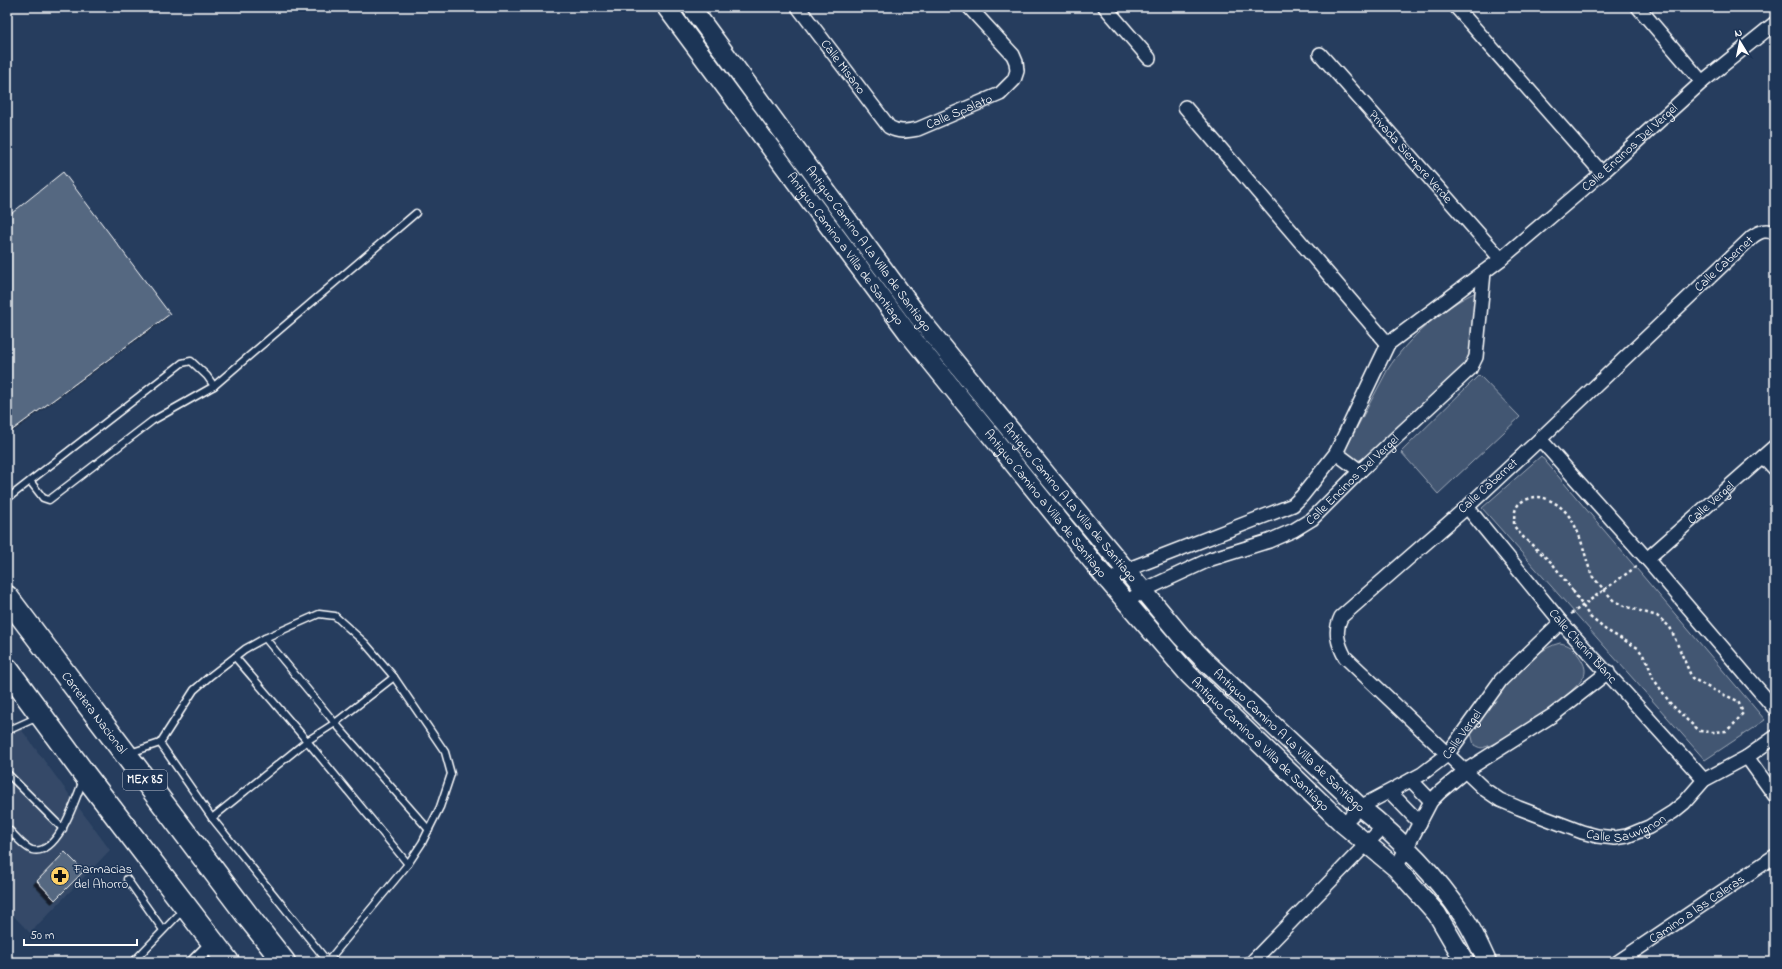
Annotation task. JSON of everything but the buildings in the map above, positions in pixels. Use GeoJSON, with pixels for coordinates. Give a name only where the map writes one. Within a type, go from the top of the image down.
{"type":"FeatureCollection","features":[{"type":"Feature","properties":{"kind":"highway","name":"Carretera Nacional"},"geometry":{"type":"LineString","coordinates":[[7,597],[246,915],[284,962]]}},
{"type":"Feature","properties":{"kind":"highway"},"geometry":{"type":"LineString","coordinates":[[7,669],[85,776],[228,962]]}},
{"type":"Feature","properties":{"kind":"street","name":"Antiguo Camino a Villa de Santiago"},"geometry":{"type":"LineString","coordinates":[[666,7],[908,333],[1109,582],[1189,675],[1343,824],[1396,868],[1437,914],[1465,962]]}},
{"type":"Feature","properties":{"kind":"street","name":"Antiguo Camino A La Villa de Santiago"},"geometry":{"type":"LineString","coordinates":[[691,7],[921,320],[1181,636],[1207,663],[1360,807],[1384,826],[1406,847],[1439,883],[1464,916],[1487,962]]}},
{"type":"Feature","properties":{"kind":"street","name":"Calle Misano"},"geometry":{"type":"LineString","coordinates":[[798,7],[889,127]]}},
{"type":"Feature","properties":{"kind":"street","name":"Calle Spalato"},"geometry":{"type":"LineString","coordinates":[[889,127],[896,131],[906,132],[918,129],[1000,94],[1014,80],[1017,71],[1016,62],[1012,55],[969,7]]}},
{"type":"Feature","properties":{"kind":"street"},"geometry":{"type":"LineString","coordinates":[[1104,7],[1149,58]]}},
{"type":"Feature","properties":{"kind":"street"},"geometry":{"type":"LineString","coordinates":[[1456,7],[1602,173]]}},
{"type":"Feature","properties":{"kind":"street"},"geometry":{"type":"LineString","coordinates":[[1638,7],[1702,82]]}},
{"type":"Feature","properties":{"kind":"street","name":"Calle Encinos Del Vergel"},"geometry":{"type":"LineString","coordinates":[[1109,582],[1126,570],[1293,505],[1302,496],[1336,453],[1388,344],[1501,259],[1602,173],[1702,82],[1775,23]]}},
{"type":"Feature","properties":{"kind":"street","name":"Privada Siempre Verde"},"geometry":{"type":"LineString","coordinates":[[1320,54],[1501,259]]}},
{"type":"Feature","properties":{"kind":"street"},"geometry":{"type":"LineString","coordinates":[[1185,107],[1388,344]]}},
{"type":"Feature","properties":{"kind":"street","name":"Calle Cabernet"},"geometry":{"type":"LineString","coordinates":[[1447,754],[1345,657],[1338,644],[1337,624],[1341,617],[1540,440],[1752,237],[1758,233],[1771,231]]}},
{"type":"Feature","properties":{"kind":"street","name":"Calle Encinos Del Vergel"},"geometry":{"type":"LineString","coordinates":[[1127,602],[1144,590],[1212,559],[1269,541],[1294,530],[1312,519],[1360,471],[1470,369],[1476,357],[1484,272]]}},
{"type":"Feature","properties":{"kind":"street"},"geometry":{"type":"LineString","coordinates":[[1540,440],[1647,559],[1775,709]]}},
{"type":"Feature","properties":{"kind":"street","name":"Calle Vergel"},"geometry":{"type":"LineString","coordinates":[[1647,559],[1775,446]]}},
{"type":"Feature","properties":{"kind":"street"},"geometry":{"type":"LineString","coordinates":[[1336,453],[1360,471]]}},
{"type":"Feature","properties":{"kind":"street"},"geometry":{"type":"LineString","coordinates":[[1764,457],[1775,469]]}},
{"type":"Feature","properties":{"kind":"street","name":"Calle Chenin Blanc"},"geometry":{"type":"LineString","coordinates":[[1467,506],[1561,622],[1608,672],[1704,780]]}},
{"type":"Feature","properties":{"kind":"street","name":"Calle Vergel"},"geometry":{"type":"LineString","coordinates":[[1343,824],[1360,807],[1422,774],[1447,754],[1501,680],[1561,622]]}},
{"type":"Feature","properties":{"kind":"street","name":"Calle Vergel"},"geometry":{"type":"LineString","coordinates":[[1396,868],[1431,801],[1465,771],[1552,715],[1608,672]]}},
{"type":"Feature","properties":{"kind":"street","name":"Calle Sauvignon"},"geometry":{"type":"LineString","coordinates":[[1447,754],[1490,793],[1500,800],[1582,832],[1597,836],[1615,838],[1627,836],[1649,827],[1673,812],[1684,803],[1704,780],[1747,757],[1775,737]]}},
{"type":"Feature","properties":{"kind":"street"},"geometry":{"type":"LineString","coordinates":[[1747,757],[1775,796]]}},
{"type":"Feature","properties":{"kind":"street"},"geometry":{"type":"LineString","coordinates":[[1411,780],[1431,801]]}},
{"type":"Feature","properties":{"kind":"street"},"geometry":{"type":"LineString","coordinates":[[1390,792],[1420,823]]}},
{"type":"Feature","properties":{"kind":"street"},"geometry":{"type":"LineString","coordinates":[[1252,962],[1384,826]]}},
{"type":"Feature","properties":{"kind":"street","name":"Camino a las Caleras"},"geometry":{"type":"LineString","coordinates":[[1618,962],[1775,856]]}},
{"type":"Feature","properties":{"kind":"street"},"geometry":{"type":"LineString","coordinates":[[194,962],[213,943]]}},
{"type":"Feature","properties":{"kind":"lane"},"geometry":{"type":"LineString","coordinates":[[30,481],[43,498],[49,500],[152,421],[214,386],[416,213]]}},
{"type":"Feature","properties":{"kind":"lane"},"geometry":{"type":"LineString","coordinates":[[7,499],[182,363],[191,361],[207,376],[214,386]]}},
{"type":"Feature","properties":{"kind":"lane"},"geometry":{"type":"LineString","coordinates":[[125,754],[160,742],[194,690],[245,649],[265,638],[319,614],[335,616],[364,643],[394,678],[445,752],[451,774],[447,792],[422,843],[408,864],[328,961],[212,818],[160,742]]}},
{"type":"Feature","properties":{"kind":"lane"},"geometry":{"type":"LineString","coordinates":[[265,638],[335,723],[429,830]]}},
{"type":"Feature","properties":{"kind":"lane"},"geometry":{"type":"LineString","coordinates":[[235,657],[307,741],[408,864]]}},
{"type":"Feature","properties":{"kind":"lane"},"geometry":{"type":"LineString","coordinates":[[212,818],[307,741],[335,723],[394,678]]}},
{"type":"Feature","properties":{"kind":"lane"},"geometry":{"type":"LineString","coordinates":[[7,731],[41,716]]}},
{"type":"Feature","properties":{"kind":"lane"},"geometry":{"type":"LineString","coordinates":[[7,773],[63,829]]}},
{"type":"Feature","properties":{"kind":"lane"},"geometry":{"type":"LineString","coordinates":[[7,828],[27,847],[39,850],[46,848],[63,829],[85,776]]}},
{"type":"Feature","properties":{"kind":"lane"},"geometry":{"type":"LineString","coordinates":[[127,879],[163,930]]}},
{"type":"Feature","properties":{"kind":"lane"},"geometry":{"type":"LineString","coordinates":[[133,962],[186,907]]}},
{"type":"Feature","properties":{"kind":"path"},"geometry":{"type":"LineString","coordinates":[[1543,496],[1558,505],[1572,520],[1580,538],[1592,576],[1614,601],[1624,606],[1657,616],[1670,627],[1692,678],[1713,690],[1738,701],[1743,713],[1734,724],[1726,730],[1713,732],[1700,731],[1670,702],[1653,678],[1647,661],[1638,648],[1606,630],[1590,617],[1552,563],[1522,536],[1514,526],[1514,512],[1519,502],[1529,498],[1543,496]]}},
{"type":"Feature","properties":{"kind":"path"},"geometry":{"type":"LineString","coordinates":[[1561,622],[1647,559]]}},
{"type":"Feature","properties":{"kind":"shaded area"},"geometry":{"type":"Polygon","coordinates":[[[1476,292],[1474,339],[1465,365],[1365,458],[1356,461],[1347,454],[1345,450],[1388,369],[1415,335],[1451,306],[1476,292]]]}},
{"type":"Feature","properties":{"kind":"shaded area"},"geometry":{"type":"Polygon","coordinates":[[[1479,375],[1520,417],[1438,494],[1401,452],[1479,375]]]}},
{"type":"Feature","properties":{"kind":"shaded area"},"geometry":{"type":"Polygon","coordinates":[[[1541,456],[1765,720],[1705,760],[1482,508],[1541,456]]]}},
{"type":"Feature","properties":{"kind":"shaded area"},"geometry":{"type":"Polygon","coordinates":[[[1560,643],[1573,649],[1583,663],[1585,673],[1579,683],[1555,704],[1523,727],[1484,748],[1474,745],[1471,733],[1487,709],[1510,680],[1535,656],[1560,643]]]}},
{"type":"Feature","properties":{"kind":"shaded area"},"geometry":{"type":"Polygon","coordinates":[[[7,710],[110,850],[30,933],[7,909],[7,710]]]}},
{"type":"Feature","properties":{"kind":"place","name":"Farmacias del Ahorro"},"geometry":{"type":"Point","coordinates":[60,876]}}]}
